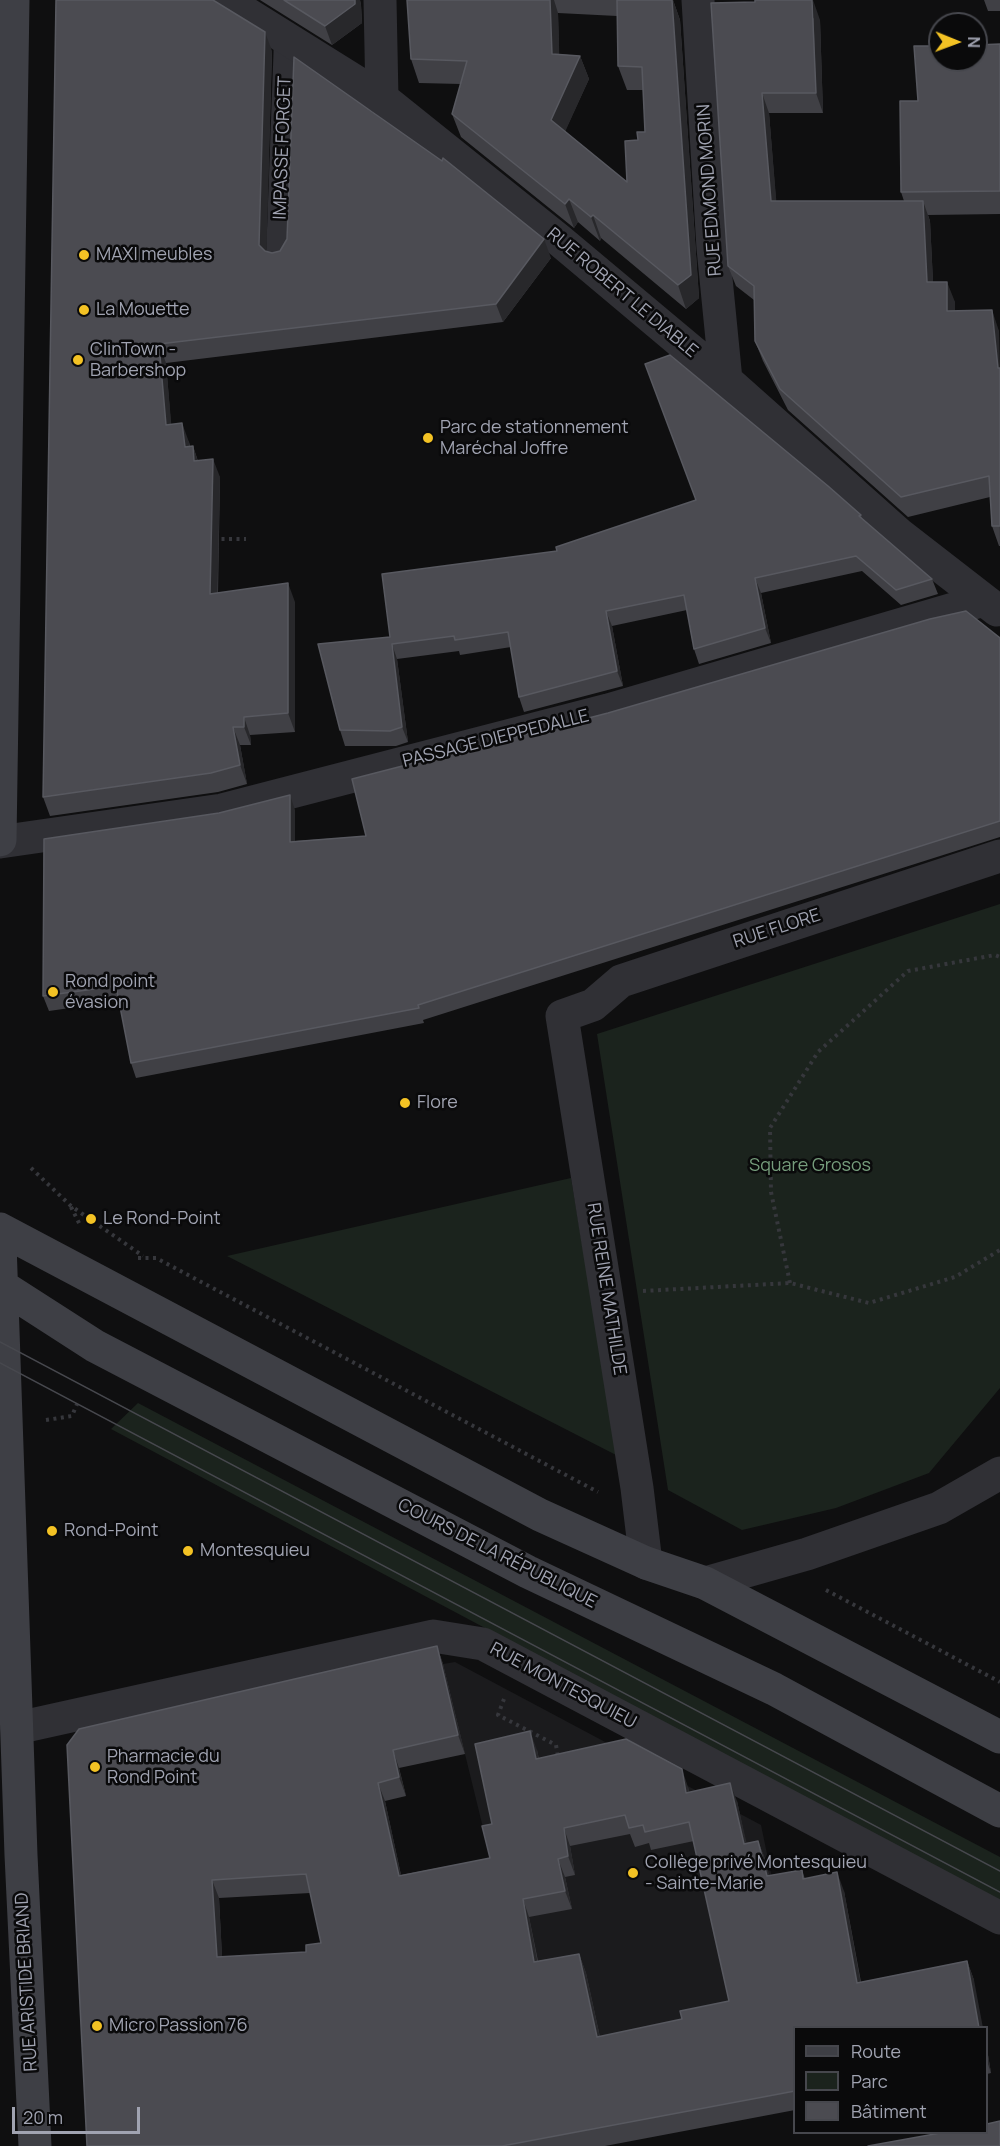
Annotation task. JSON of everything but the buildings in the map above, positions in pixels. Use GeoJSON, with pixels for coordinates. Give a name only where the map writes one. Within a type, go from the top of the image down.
{"type":"FeatureCollection","features":[{"type":"Feature","properties":{"kind":"main road"},"geometry":{"type":"LineString","coordinates":[[0,841],[5,268],[13,0]]}},
{"type":"Feature","properties":{"kind":"main road"},"geometry":{"type":"LineString","coordinates":[[0,1229],[540,1515],[646,1563],[705,1583],[1000,1737]]}},
{"type":"Feature","properties":{"kind":"main road","name":"RUE ARISTIDE BRIAND"},"geometry":{"type":"LineString","coordinates":[[0,1243],[7,1649],[17,1728],[11,1855],[35,2146]]}},
{"type":"Feature","properties":{"kind":"main road","name":"COURS DE LA RÉPUBLIQUE"},"geometry":{"type":"LineString","coordinates":[[1,1286],[95,1346],[528,1572],[774,1689],[1000,1811]]}},
{"type":"Feature","properties":{"kind":"street","name":"RUE ROBERT LE DIABLE"},"geometry":{"type":"LineString","coordinates":[[225,0],[382,98],[559,240],[726,381],[899,534],[992,606]]}},
{"type":"Feature","properties":{"kind":"street"},"geometry":{"type":"LineString","coordinates":[[380,0],[382,98]]}},
{"type":"Feature","properties":{"kind":"street","name":"RUE EDMOND MORIN"},"geometry":{"type":"LineString","coordinates":[[698,0],[712,248],[726,381]]}},
{"type":"Feature","properties":{"kind":"street","name":"PASSAGE DIEPPEDALLE"},"geometry":{"type":"LineString","coordinates":[[0,841],[222,810],[608,710],[992,606]]}},
{"type":"Feature","properties":{"kind":"street","name":"RUE FLORE"},"geometry":{"type":"LineString","coordinates":[[562,1016],[593,1005],[621,981],[1000,856]]}},
{"type":"Feature","properties":{"kind":"street","name":"RUE REINE MATHILDE"},"geometry":{"type":"LineString","coordinates":[[562,1016],[641,1515],[646,1563]]}},
{"type":"Feature","properties":{"kind":"street"},"geometry":{"type":"LineString","coordinates":[[705,1583],[776,1563],[939,1508],[1000,1473]]}},
{"type":"Feature","properties":{"kind":"street","name":"RUE MONTESQUIEU"},"geometry":{"type":"LineString","coordinates":[[17,1728],[433,1636],[483,1644],[1000,1918]]}},
{"type":"Feature","properties":{"kind":"lane","name":"IMPASSE FORGET"},"geometry":{"type":"LineString","coordinates":[[279,257],[287,40]]}},
{"type":"Feature","properties":{"kind":"path"},"geometry":{"type":"LineString","coordinates":[[212,539],[246,539]]}},
{"type":"Feature","properties":{"kind":"path"},"geometry":{"type":"LineString","coordinates":[[790,1283],[771,1192],[770,1128],[818,1052],[908,971],[996,955],[1000,957]]}},
{"type":"Feature","properties":{"kind":"path"},"geometry":{"type":"LineString","coordinates":[[31,1168],[71,1206],[144,1257],[156,1258],[641,1515]]}},
{"type":"Feature","properties":{"kind":"path"},"geometry":{"type":"LineString","coordinates":[[641,1291],[790,1283],[869,1303],[955,1277],[1000,1250]]}},
{"type":"Feature","properties":{"kind":"path"},"geometry":{"type":"LineString","coordinates":[[46,1420],[72,1416],[77,1404]]}},
{"type":"Feature","properties":{"kind":"path"},"geometry":{"type":"LineString","coordinates":[[776,1563],[1000,1682]]}},
{"type":"Feature","properties":{"kind":"path"},"geometry":{"type":"LineString","coordinates":[[525,1729],[556,1745],[559,1763]]}},
{"type":"Feature","properties":{"kind":"shaded area","name":"Collège privé Montesquieu - Sainte-Marie"},"geometry":{"type":"Polygon","coordinates":[[[455,1662],[761,1825],[803,2026],[793,2026],[793,2029],[602,2146],[506,1922],[443,1664],[455,1662]]]}},
{"type":"Feature","properties":{"kind":"green space","name":"Square Grosos"},"geometry":{"type":"Polygon","coordinates":[[[1000,904],[1000,1388],[929,1473],[836,1508],[742,1530],[668,1490],[597,1034],[1000,904]]]}},
{"type":"Feature","properties":{"kind":"green space"},"geometry":{"type":"Polygon","coordinates":[[[571,1178],[618,1456],[227,1256],[571,1178]]]}},
{"type":"Feature","properties":{"kind":"green space"},"geometry":{"type":"Polygon","coordinates":[[[138,1403],[1000,1857],[1000,1902],[111,1429],[138,1403]]]}},
{"type":"Feature","properties":{"kind":"tram line"},"geometry":{"type":"LineString","coordinates":[[0,1342],[1000,1871]]}},
{"type":"Feature","properties":{"kind":"tram line"},"geometry":{"type":"LineString","coordinates":[[0,1363],[1000,1892]]}},
{"type":"Feature","properties":{"kind":"place","name":"MAXI meubles"},"geometry":{"type":"Point","coordinates":[84,255]}},
{"type":"Feature","properties":{"kind":"place","name":"La Mouette"},"geometry":{"type":"Point","coordinates":[84,310]}},
{"type":"Feature","properties":{"kind":"place","name":"ClinTown - Barbershop"},"geometry":{"type":"Point","coordinates":[78,360]}},
{"type":"Feature","properties":{"kind":"place","name":"Parc de stationnement Maréchal Joffre"},"geometry":{"type":"Point","coordinates":[428,438]}},
{"type":"Feature","properties":{"kind":"place","name":"Rond point évasion"},"geometry":{"type":"Point","coordinates":[53,992]}},
{"type":"Feature","properties":{"kind":"place","name":"Flore"},"geometry":{"type":"Point","coordinates":[405,1103]}},
{"type":"Feature","properties":{"kind":"place","name":"Le Rond-Point"},"geometry":{"type":"Point","coordinates":[91,1219]}},
{"type":"Feature","properties":{"kind":"place","name":"Rond-Point"},"geometry":{"type":"Point","coordinates":[52,1531]}},
{"type":"Feature","properties":{"kind":"place","name":"Montesquieu"},"geometry":{"type":"Point","coordinates":[188,1551]}},
{"type":"Feature","properties":{"kind":"place","name":"Pharmacie du Rond Point"},"geometry":{"type":"Point","coordinates":[95,1767]}},
{"type":"Feature","properties":{"kind":"place","name":"Collège privé Montesquieu - Sainte-Marie"},"geometry":{"type":"Point","coordinates":[633,1873]}},
{"type":"Feature","properties":{"kind":"place","name":"Micro Passion 76"},"geometry":{"type":"Point","coordinates":[97,2026]}}]}
